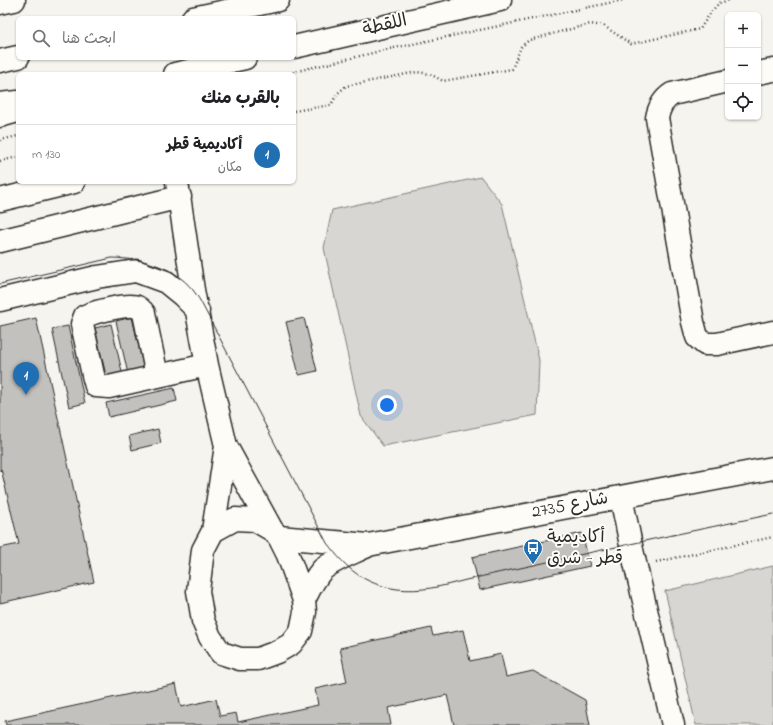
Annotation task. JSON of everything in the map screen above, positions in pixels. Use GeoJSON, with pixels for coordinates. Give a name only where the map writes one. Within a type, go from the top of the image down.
{"type":"FeatureCollection","features":[{"type":"Feature","properties":{"kind":"street"},"geometry":{"type":"LineString","coordinates":[[0,3],[14,0]]}},
{"type":"Feature","properties":{"kind":"street"},"geometry":{"type":"LineString","coordinates":[[202,16],[278,0]]}},
{"type":"Feature","properties":{"kind":"street","name":"اللقطة"},"geometry":{"type":"LineString","coordinates":[[296,47],[500,0]]}},
{"type":"Feature","properties":{"kind":"street"},"geometry":{"type":"LineString","coordinates":[[0,61],[16,57]]}},
{"type":"Feature","properties":{"kind":"street"},"geometry":{"type":"LineString","coordinates":[[184,72],[236,60]]}},
{"type":"Feature","properties":{"kind":"street"},"geometry":{"type":"LineString","coordinates":[[761,72],[773,70]]}},
{"type":"Feature","properties":{"kind":"street"},"geometry":{"type":"LineString","coordinates":[[725,82],[672,94],[661,105],[658,111],[693,322],[697,337],[705,344],[717,344],[773,332]]}},
{"type":"Feature","properties":{"kind":"street"},"geometry":{"type":"LineString","coordinates":[[0,104],[16,102]]}},
{"type":"Feature","properties":{"kind":"street"},"geometry":{"type":"LineString","coordinates":[[0,116],[16,112]]}},
{"type":"Feature","properties":{"kind":"street"},"geometry":{"type":"LineString","coordinates":[[0,200],[66,184]]}},
{"type":"Feature","properties":{"kind":"street"},"geometry":{"type":"LineString","coordinates":[[0,241],[179,190],[193,290],[207,365],[226,446],[288,555],[304,600],[301,631],[291,644],[277,652],[258,659],[240,658],[221,653],[210,637],[202,621],[198,592],[203,550],[213,531],[226,446]]}},
{"type":"Feature","properties":{"kind":"street"},"geometry":{"type":"LineString","coordinates":[[0,300],[97,277],[136,271],[166,282],[198,311]]}},
{"type":"Feature","properties":{"kind":"street"},"geometry":{"type":"LineString","coordinates":[[157,376],[207,365]]}},
{"type":"Feature","properties":{"kind":"street","name":"شارع 2735"},"geometry":{"type":"LineString","coordinates":[[304,600],[313,582],[323,570],[339,559],[368,545],[773,468]]}},
{"type":"Feature","properties":{"kind":"street"},"geometry":{"type":"LineString","coordinates":[[621,496],[673,725]]}},
{"type":"Feature","properties":{"kind":"street"},"geometry":{"type":"LineString","coordinates":[[213,531],[235,519],[255,520],[275,534]]}},
{"type":"Feature","properties":{"kind":"street","name":"شارع 2735"},"geometry":{"type":"LineString","coordinates":[[275,534],[368,545]]}},
{"type":"Feature","properties":{"kind":"path"},"geometry":{"type":"LineString","coordinates":[[293,72],[389,49],[622,0]]}},
{"type":"Feature","properties":{"kind":"path"},"geometry":{"type":"LineString","coordinates":[[296,111],[331,105],[336,94],[346,86],[417,72],[430,74],[443,81],[512,69],[521,47],[529,40],[590,24],[604,26],[631,44],[700,29],[719,3],[730,0]]}},
{"type":"Feature","properties":{"kind":"path"},"geometry":{"type":"LineString","coordinates":[[0,140],[16,136]]}},
{"type":"Feature","properties":{"kind":"path"},"geometry":{"type":"LineString","coordinates":[[0,161],[16,157]]}},
{"type":"Feature","properties":{"kind":"path"},"geometry":{"type":"LineString","coordinates":[[636,566],[773,537]]}},
{"type":"Feature","properties":{"kind":"shaded area"},"geometry":{"type":"Polygon","coordinates":[[[481,177],[502,204],[539,360],[537,415],[383,446],[361,416],[324,248],[332,210],[481,177]]]}},
{"type":"Feature","properties":{"kind":"shaded area"},"geometry":{"type":"Polygon","coordinates":[[[773,566],[773,725],[696,725],[665,591],[773,566]]]}},
{"type":"Feature","properties":{"kind":"building"},"geometry":{"type":"Polygon","coordinates":[[[132,317],[144,370],[128,374],[116,321],[132,317]]]}},
{"type":"Feature","properties":{"kind":"building"},"geometry":{"type":"Polygon","coordinates":[[[36,318],[94,582],[0,603],[0,548],[19,544],[1,469],[0,471],[0,326],[36,318]]]}},
{"type":"Feature","properties":{"kind":"building"},"geometry":{"type":"Polygon","coordinates":[[[304,318],[317,371],[299,375],[286,322],[304,318]]]}},
{"type":"Feature","properties":{"kind":"building"},"geometry":{"type":"Polygon","coordinates":[[[111,324],[123,376],[107,380],[95,328],[111,324]]]}},
{"type":"Feature","properties":{"kind":"building"},"geometry":{"type":"Polygon","coordinates":[[[68,326],[85,403],[69,407],[52,329],[68,326]]]}},
{"type":"Feature","properties":{"kind":"building"},"geometry":{"type":"Polygon","coordinates":[[[174,388],[177,401],[109,417],[106,403],[174,388]]]}},
{"type":"Feature","properties":{"kind":"building"},"geometry":{"type":"Polygon","coordinates":[[[158,429],[161,443],[132,450],[129,436],[158,429]]]}},
{"type":"Feature","properties":{"kind":"building"},"geometry":{"type":"Polygon","coordinates":[[[582,533],[590,566],[480,590],[472,557],[582,533]]]}},
{"type":"Feature","properties":{"kind":"building"},"geometry":{"type":"Polygon","coordinates":[[[431,628],[433,636],[463,630],[470,661],[501,654],[506,677],[533,671],[585,700],[590,725],[454,725],[447,695],[388,708],[391,725],[6,725],[5,721],[176,684],[181,707],[216,699],[220,716],[236,713],[238,722],[318,705],[315,689],[347,682],[340,648],[431,628]]]}},
{"type":"Feature","properties":{"kind":"tram line"},"geometry":{"type":"LineString","coordinates":[[0,284],[112,258],[135,260],[156,265],[166,269],[185,281],[202,303],[327,543],[349,568],[365,579],[385,587],[406,590],[432,588],[773,514]]}},
{"type":"Feature","properties":{"kind":"place","name":"أكاديمية قطر"},"geometry":{"type":"Point","coordinates":[26,395]}},
{"type":"Feature","properties":{"kind":"place","name":"أكاديمية قطر - شرق"},"geometry":{"type":"Point","coordinates":[533,565]}}]}
